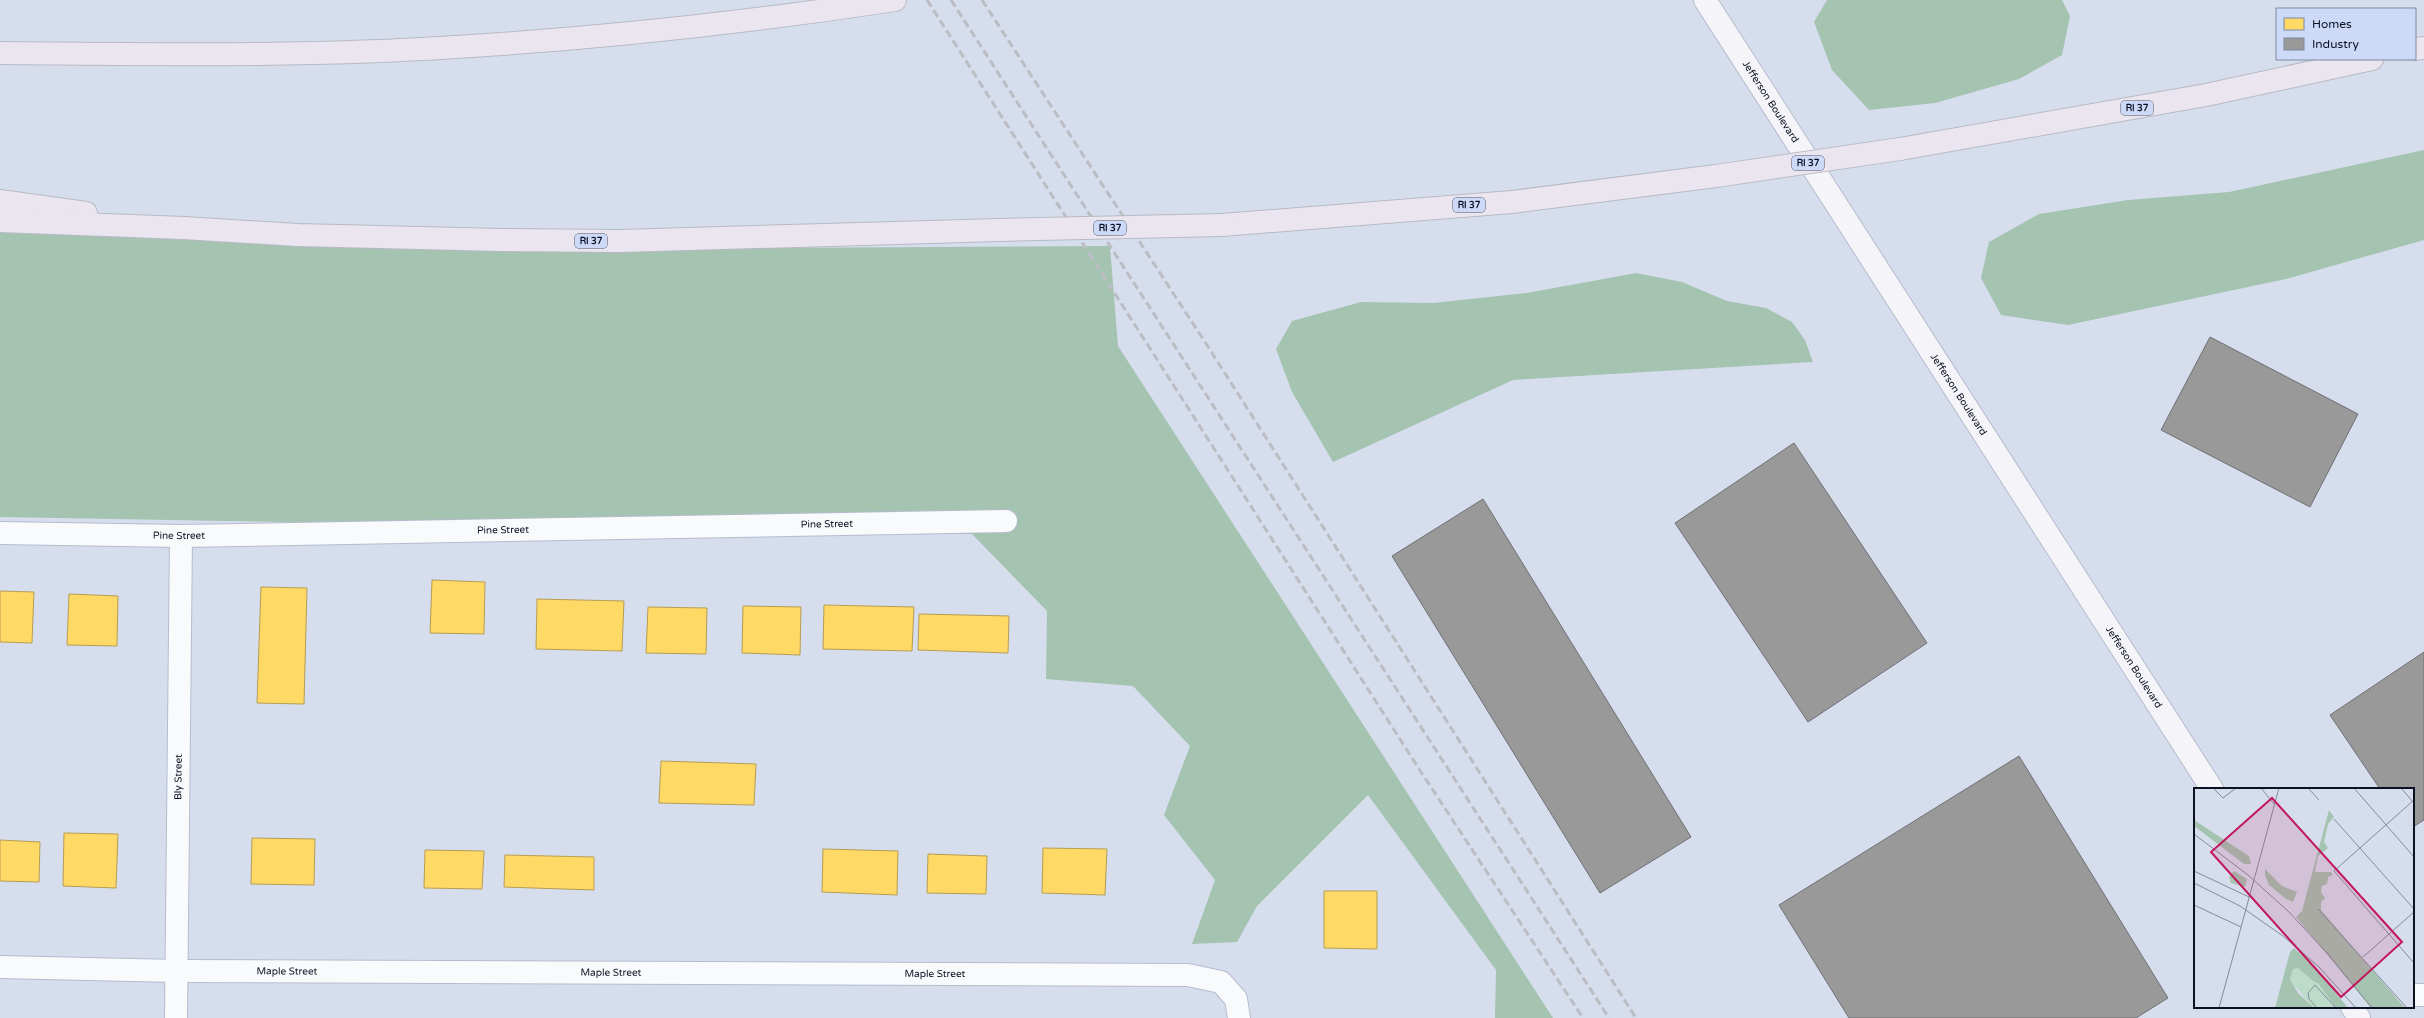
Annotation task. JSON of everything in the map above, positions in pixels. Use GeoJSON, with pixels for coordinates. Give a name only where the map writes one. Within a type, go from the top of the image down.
{"type":"FeatureCollection","features":[{"type":"Feature","properties":{"kind":"highway"},"geometry":{"type":"LineString","coordinates":[[0,53],[189,56],[455,47],[588,36],[821,11],[895,0]]}},
{"type":"Feature","properties":{"kind":"highway","name":"RI 37"},"geometry":{"type":"LineString","coordinates":[[184,228],[298,235],[604,241],[1222,225],[1512,202],[1716,176],[1900,150],[2206,95],[2367,60]]}},
{"type":"Feature","properties":{"kind":"highway"},"geometry":{"type":"LineString","coordinates":[[0,201],[184,228]]}},
{"type":"Feature","properties":{"kind":"highway"},"geometry":{"type":"LineString","coordinates":[[0,221],[184,228]]}},
{"type":"Feature","properties":{"kind":"main road","name":"Jefferson Boulevard"},"geometry":{"type":"LineString","coordinates":[[1705,0],[2211,788]]}},
{"type":"Feature","properties":{"kind":"main road"},"geometry":{"type":"LineString","coordinates":[[2353,1008],[2359,1018]]}},
{"type":"Feature","properties":{"kind":"street","name":"Pine Street"},"geometry":{"type":"LineString","coordinates":[[0,533],[181,536],[1006,521]]}},
{"type":"Feature","properties":{"kind":"street","name":"Bly Street"},"geometry":{"type":"LineString","coordinates":[[176,1018],[181,536]]}},
{"type":"Feature","properties":{"kind":"street","name":"Maple Street"},"geometry":{"type":"LineString","coordinates":[[0,967],[176,971],[1188,975],[1222,982],[1236,999],[1239,1018]]}},
{"type":"Feature","properties":{"kind":"green space"},"geometry":{"type":"Polygon","coordinates":[[[1827,0],[2062,0],[2070,16],[2062,55],[2019,79],[1935,103],[1869,110],[1832,70],[1814,22],[1827,0]]]}},
{"type":"Feature","properties":{"kind":"green space"},"geometry":{"type":"Polygon","coordinates":[[[2424,150],[2424,240],[2286,279],[2068,325],[2001,315],[1981,278],[1989,242],[2039,214],[2128,200],[2229,192],[2424,150]]]}},
{"type":"Feature","properties":{"kind":"green space"},"geometry":{"type":"Polygon","coordinates":[[[0,214],[744,248],[1110,246],[1118,346],[1553,1018],[1495,1018],[1496,970],[1368,795],[1257,906],[1237,942],[1192,944],[1215,880],[1164,815],[1190,746],[1133,686],[1046,679],[1047,611],[972,534],[0,517],[0,214]]]}},
{"type":"Feature","properties":{"kind":"green space"},"geometry":{"type":"Polygon","coordinates":[[[1636,273],[1682,282],[1727,301],[1766,308],[1792,322],[1805,340],[1813,362],[1513,380],[1333,462],[1292,392],[1276,349],[1292,321],[1361,302],[1433,303],[1527,293],[1636,273]]]}},
{"type":"Feature","properties":{"kind":"building: Homes"},"geometry":{"type":"Polygon","coordinates":[[[432,580],[485,582],[484,634],[430,633],[432,580]]]}},
{"type":"Feature","properties":{"kind":"building: Homes"},"geometry":{"type":"Polygon","coordinates":[[[261,587],[307,588],[304,704],[257,703],[261,587]]]}},
{"type":"Feature","properties":{"kind":"building: Homes"},"geometry":{"type":"Polygon","coordinates":[[[0,591],[34,592],[32,643],[0,642],[0,591]]]}},
{"type":"Feature","properties":{"kind":"building: Homes"},"geometry":{"type":"Polygon","coordinates":[[[69,594],[118,596],[117,646],[67,645],[69,594]]]}},
{"type":"Feature","properties":{"kind":"building: Homes"},"geometry":{"type":"Polygon","coordinates":[[[537,599],[624,601],[622,651],[536,649],[537,599]]]}},
{"type":"Feature","properties":{"kind":"building: Homes"},"geometry":{"type":"Polygon","coordinates":[[[824,605],[914,607],[912,651],[823,649],[824,605]]]}},
{"type":"Feature","properties":{"kind":"building: Homes"},"geometry":{"type":"Polygon","coordinates":[[[743,606],[801,607],[800,655],[742,653],[743,606]]]}},
{"type":"Feature","properties":{"kind":"building: Homes"},"geometry":{"type":"Polygon","coordinates":[[[648,607],[707,608],[706,654],[646,653],[648,607]]]}},
{"type":"Feature","properties":{"kind":"building: Homes"},"geometry":{"type":"Polygon","coordinates":[[[919,614],[1009,616],[1008,653],[918,650],[919,614]]]}},
{"type":"Feature","properties":{"kind":"building: Homes"},"geometry":{"type":"Polygon","coordinates":[[[661,761],[756,764],[754,805],[659,803],[661,761]]]}},
{"type":"Feature","properties":{"kind":"building: Homes"},"geometry":{"type":"Polygon","coordinates":[[[64,833],[118,834],[116,888],[63,886],[64,833]]]}},
{"type":"Feature","properties":{"kind":"building: Homes"},"geometry":{"type":"Polygon","coordinates":[[[252,838],[315,839],[314,885],[251,884],[252,838]]]}},
{"type":"Feature","properties":{"kind":"building: Homes"},"geometry":{"type":"Polygon","coordinates":[[[0,840],[40,842],[39,882],[0,881],[0,840]]]}},
{"type":"Feature","properties":{"kind":"building: Homes"},"geometry":{"type":"Polygon","coordinates":[[[1043,848],[1107,849],[1105,895],[1042,893],[1043,848]]]}},
{"type":"Feature","properties":{"kind":"building: Homes"},"geometry":{"type":"Polygon","coordinates":[[[823,849],[898,851],[897,895],[822,892],[823,849]]]}},
{"type":"Feature","properties":{"kind":"building: Homes"},"geometry":{"type":"Polygon","coordinates":[[[425,850],[484,851],[482,889],[424,888],[425,850]]]}},
{"type":"Feature","properties":{"kind":"building: Homes"},"geometry":{"type":"Polygon","coordinates":[[[928,854],[987,856],[986,894],[927,893],[928,854]]]}},
{"type":"Feature","properties":{"kind":"building: Homes"},"geometry":{"type":"Polygon","coordinates":[[[505,855],[594,857],[594,890],[504,887],[505,855]]]}},
{"type":"Feature","properties":{"kind":"building: Homes"},"geometry":{"type":"Polygon","coordinates":[[[1324,891],[1377,891],[1377,949],[1324,948],[1324,891]]]}},
{"type":"Feature","properties":{"kind":"building: Industry"},"geometry":{"type":"Polygon","coordinates":[[[2210,337],[2358,414],[2310,507],[2161,430],[2210,337]]]}},
{"type":"Feature","properties":{"kind":"building: Industry"},"geometry":{"type":"Polygon","coordinates":[[[1794,443],[1927,643],[1808,722],[1675,523],[1794,443]]]}},
{"type":"Feature","properties":{"kind":"building: Industry"},"geometry":{"type":"Polygon","coordinates":[[[1483,499],[1691,837],[1600,893],[1392,556],[1483,499]]]}},
{"type":"Feature","properties":{"kind":"building: Industry"},"geometry":{"type":"Polygon","coordinates":[[[2424,652],[2424,820],[2414,826],[2414,788],[2379,788],[2330,715],[2424,652]]]}},
{"type":"Feature","properties":{"kind":"building: Industry"},"geometry":{"type":"Polygon","coordinates":[[[2019,756],[2168,998],[2136,1018],[1849,1018],[1779,905],[2019,756]]]}},
{"type":"Feature","properties":{"kind":"railway"},"geometry":{"type":"LineString","coordinates":[[927,0],[1421,772],[1583,1018]]}},
{"type":"Feature","properties":{"kind":"railway"},"geometry":{"type":"LineString","coordinates":[[951,0],[1609,1018]]}},
{"type":"Feature","properties":{"kind":"railway"},"geometry":{"type":"LineString","coordinates":[[982,0],[1205,342],[1636,1018]]}}]}
